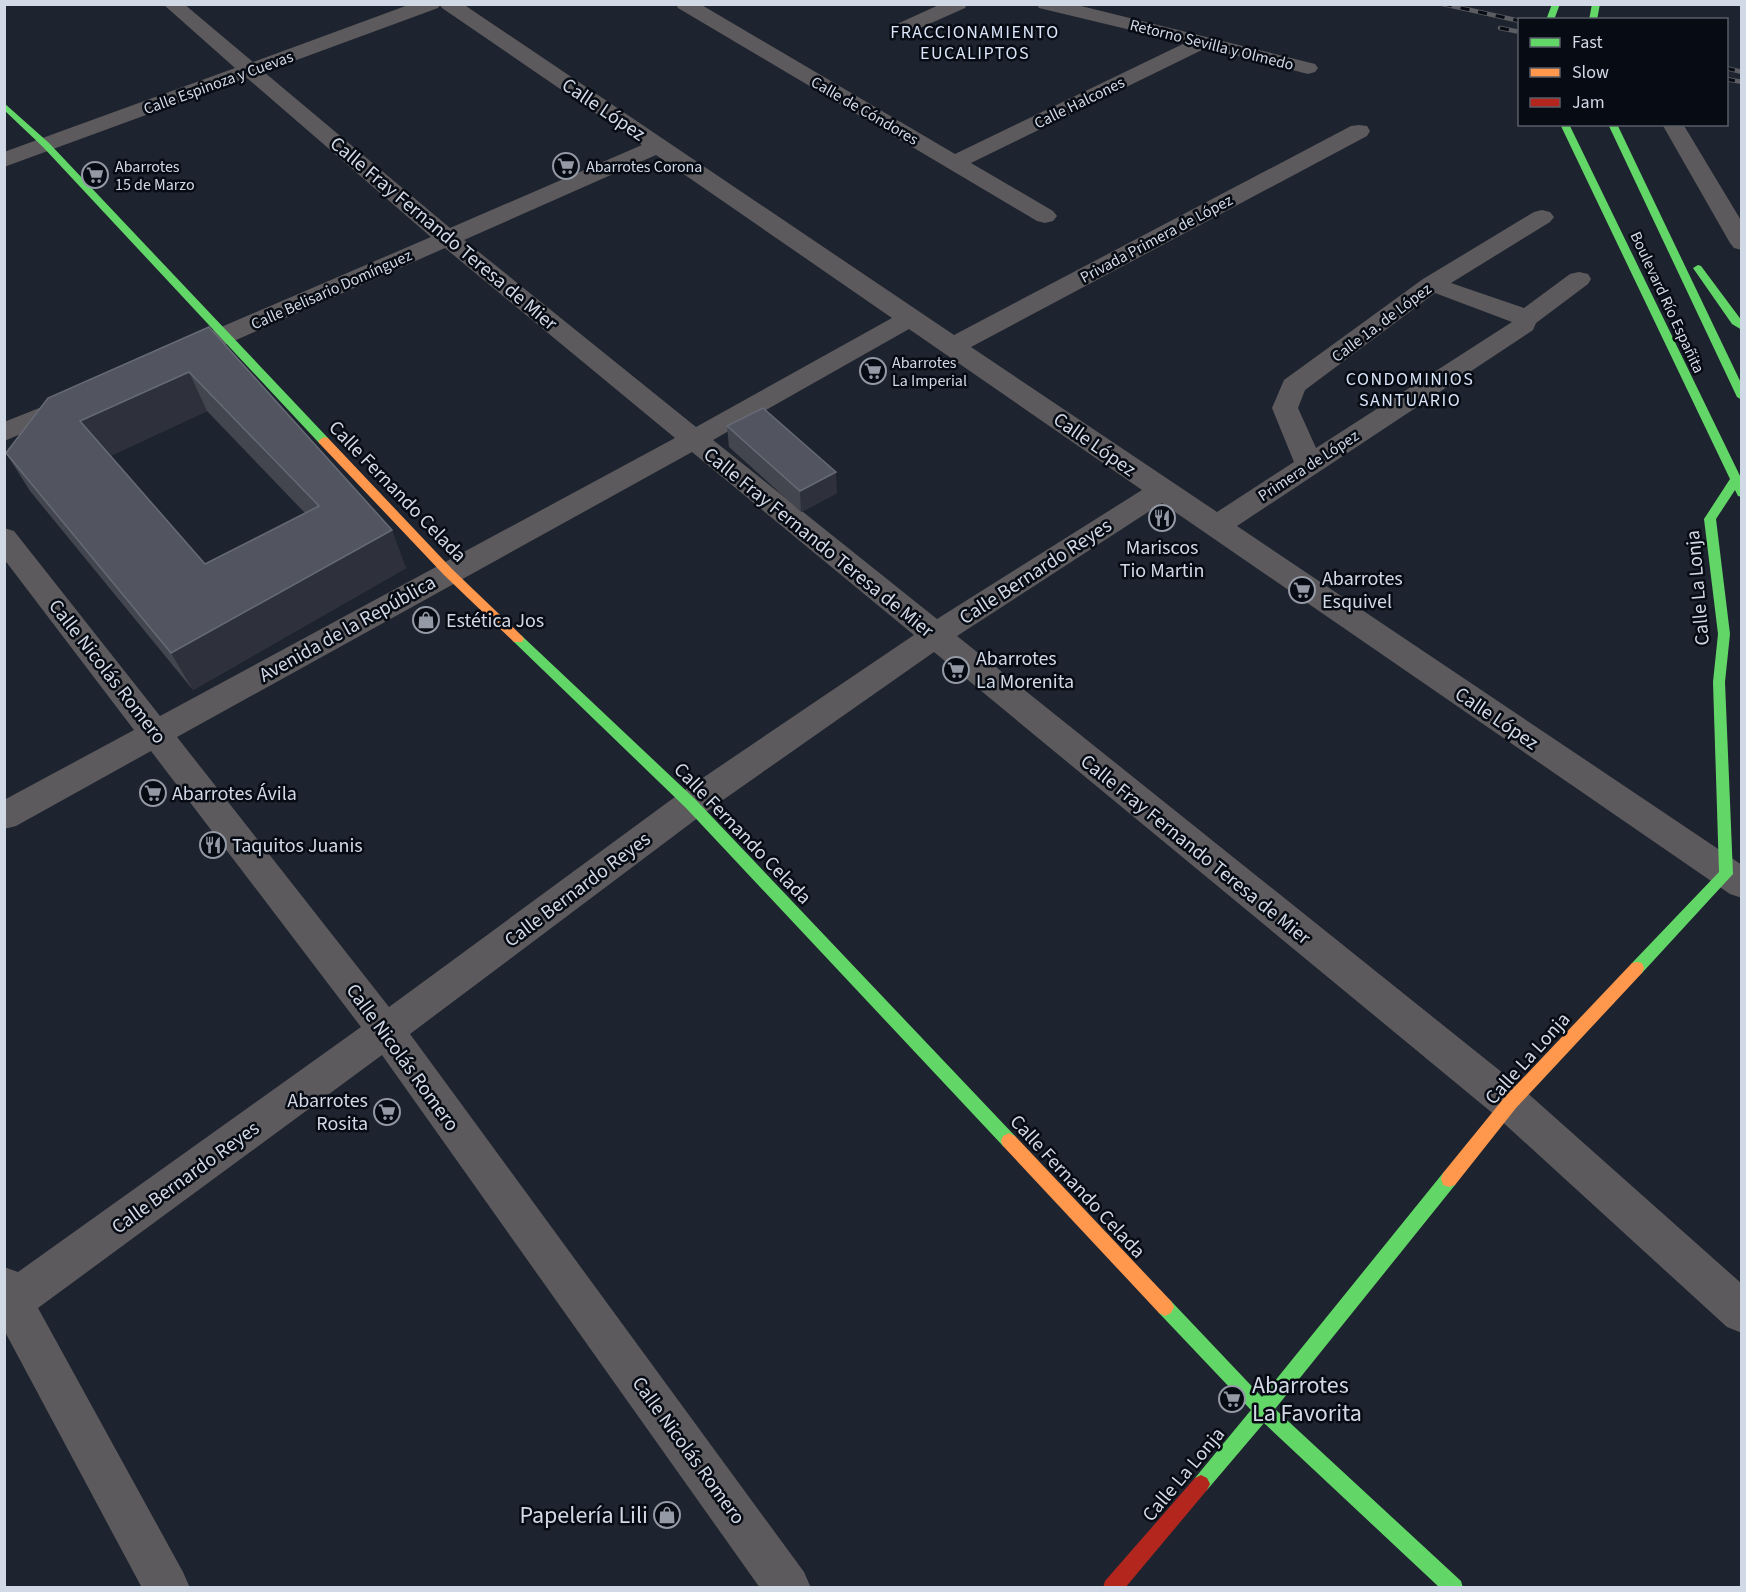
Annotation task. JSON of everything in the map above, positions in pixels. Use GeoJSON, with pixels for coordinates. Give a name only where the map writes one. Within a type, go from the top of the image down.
{"type":"FeatureCollection","features":[{"type":"Feature","properties":{"kind":"street","name":"Calle Fray Fernando Teresa de Mier"},"geometry":{"type":"LineString","coordinates":[[171,4],[447,238],[1510,1103],[1742,1312]]}},
{"type":"Feature","properties":{"kind":"street","name":"Calle Espinoza y Cuevas"},"geometry":{"type":"LineString","coordinates":[[4,160],[431,4]]}},
{"type":"Feature","properties":{"kind":"street","name":"Calle López"},"geometry":{"type":"LineString","coordinates":[[449,4],[1734,879]]}},
{"type":"Feature","properties":{"kind":"street","name":"Calle de Cóndores"},"geometry":{"type":"LineString","coordinates":[[685,4],[1045,216]]}},
{"type":"Feature","properties":{"kind":"street"},"geometry":{"type":"LineString","coordinates":[[904,28],[957,4]]}},
{"type":"Feature","properties":{"kind":"street","name":"Retorno Sevilla y Olmedo"},"geometry":{"type":"LineString","coordinates":[[1046,4],[1308,68]]}},
{"type":"Feature","properties":{"kind":"street","name":"Calle Halcones"},"geometry":{"type":"LineString","coordinates":[[954,163],[1204,41]]}},
{"type":"Feature","properties":{"kind":"street","name":"Calle Fernando Celada"},"geometry":{"type":"LineString","coordinates":[[4,105],[46,145],[223,336],[448,572],[691,804],[1263,1410],[1454,1587]]}},
{"type":"Feature","properties":{"kind":"street","name":"Boulevard Río Españita"},"geometry":{"type":"LineString","coordinates":[[1565,126],[1742,493]]}},
{"type":"Feature","properties":{"kind":"street","name":"Boulevard Río Españita"},"geometry":{"type":"LineString","coordinates":[[1613,126],[1742,397]]}},
{"type":"Feature","properties":{"kind":"street"},"geometry":{"type":"LineString","coordinates":[[1673,126],[1742,243]]}},
{"type":"Feature","properties":{"kind":"street","name":"Privada Primera de López"},"geometry":{"type":"LineString","coordinates":[[953,346],[1359,131]]}},
{"type":"Feature","properties":{"kind":"street","name":"Calle Belisario Domínguez"},"geometry":{"type":"LineString","coordinates":[[168,360],[658,146]]}},
{"type":"Feature","properties":{"kind":"street"},"geometry":{"type":"LineString","coordinates":[[1643,187],[1736,322],[1742,327]]}},
{"type":"Feature","properties":{"kind":"street","name":"Calle 1a. de López"},"geometry":{"type":"LineString","coordinates":[[1309,464],[1286,408],[1293,386],[1431,284],[1542,217]]}},
{"type":"Feature","properties":{"kind":"street"},"geometry":{"type":"LineString","coordinates":[[1431,284],[1518,314],[1524,320],[1579,279]]}},
{"type":"Feature","properties":{"kind":"street","name":"Avenida de la República"},"geometry":{"type":"LineString","coordinates":[[4,816],[695,439],[910,318]]}},
{"type":"Feature","properties":{"kind":"street","name":"Primera de López"},"geometry":{"type":"LineString","coordinates":[[1216,526],[1524,325],[1524,320]]}},
{"type":"Feature","properties":{"kind":"street"},"geometry":{"type":"LineString","coordinates":[[4,432],[92,394]]}},
{"type":"Feature","properties":{"kind":"street","name":"Calle La Lonja"},"geometry":{"type":"LineString","coordinates":[[1112,1587],[1263,1410],[1510,1103],[1734,879],[1719,682],[1724,634],[1710,519],[1735,480]]}},
{"type":"Feature","properties":{"kind":"street","name":"Calle Bernardo Reyes"},"geometry":{"type":"LineString","coordinates":[[7,1299],[386,1031],[691,804],[934,636],[1162,490]]}},
{"type":"Feature","properties":{"kind":"street","name":"Calle Nicolás Romero"},"geometry":{"type":"LineString","coordinates":[[4,538],[386,1031],[788,1587]]}},
{"type":"Feature","properties":{"kind":"street"},"geometry":{"type":"LineString","coordinates":[[7,1299],[166,1587]]}},
{"type":"Feature","properties":{"kind":"building"},"geometry":{"type":"Polygon","coordinates":[[[209,327],[392,530],[171,653],[6,453],[48,398],[209,327]],[[189,372],[80,421],[205,564],[319,506],[189,372]]]}},
{"type":"Feature","properties":{"kind":"building"},"geometry":{"type":"Polygon","coordinates":[[[763,408],[836,472],[800,491],[727,426],[763,408]]]}},
{"type":"Feature","properties":{"kind":"railway"},"geometry":{"type":"LineString","coordinates":[[1443,4],[1518,21]]}},
{"type":"Feature","properties":{"kind":"railway"},"geometry":{"type":"LineString","coordinates":[[1500,28],[1518,32]]}},
{"type":"Feature","properties":{"kind":"railway"},"geometry":{"type":"LineString","coordinates":[[1728,68],[1742,72]]}},
{"type":"Feature","properties":{"kind":"railway"},"geometry":{"type":"LineString","coordinates":[[1728,79],[1742,82]]}},
{"type":"Feature","properties":{"kind":"traffic: fast"},"geometry":{"type":"LineString","coordinates":[[1551,18],[1556,4]]}},
{"type":"Feature","properties":{"kind":"traffic: fast"},"geometry":{"type":"LineString","coordinates":[[1593,18],[1596,4]]}},
{"type":"Feature","properties":{"kind":"traffic: fast"},"geometry":{"type":"LineString","coordinates":[[4,105],[46,145],[324,441]]}},
{"type":"Feature","properties":{"kind":"traffic: fast"},"geometry":{"type":"LineString","coordinates":[[1565,126],[1742,493]]}},
{"type":"Feature","properties":{"kind":"traffic: fast"},"geometry":{"type":"LineString","coordinates":[[1613,126],[1742,397]]}},
{"type":"Feature","properties":{"kind":"traffic: fast"},"geometry":{"type":"LineString","coordinates":[[1698,268],[1736,322],[1742,327]]}},
{"type":"Feature","properties":{"kind":"traffic: fast"},"geometry":{"type":"LineString","coordinates":[[1637,968],[1726,874],[1719,682],[1724,634],[1710,519],[1735,480]]}},
{"type":"Feature","properties":{"kind":"traffic: fast"},"geometry":{"type":"LineString","coordinates":[[518,639],[691,804],[1009,1141]]}},
{"type":"Feature","properties":{"kind":"traffic: fast"},"geometry":{"type":"LineString","coordinates":[[1201,1484],[1449,1179]]}},
{"type":"Feature","properties":{"kind":"traffic: fast"},"geometry":{"type":"LineString","coordinates":[[1165,1307],[1263,1410],[1454,1588]]}},
{"type":"Feature","properties":{"kind":"traffic: slow"},"geometry":{"type":"LineString","coordinates":[[324,441],[448,572],[518,639]]}},
{"type":"Feature","properties":{"kind":"traffic: slow"},"geometry":{"type":"LineString","coordinates":[[1449,1179],[1510,1103],[1637,968]]}},
{"type":"Feature","properties":{"kind":"traffic: slow"},"geometry":{"type":"LineString","coordinates":[[1009,1141],[1165,1307]]}},
{"type":"Feature","properties":{"kind":"traffic: jam"},"geometry":{"type":"LineString","coordinates":[[1112,1588],[1201,1484]]}},
{"type":"Feature","properties":{"kind":"place","name":"Abarrotes Corona"},"geometry":{"type":"Point","coordinates":[566,166]}},
{"type":"Feature","properties":{"kind":"place","name":"Abarrotes 15 de Marzo"},"geometry":{"type":"Point","coordinates":[95,175]}},
{"type":"Feature","properties":{"kind":"place","name":"Abarrotes La Imperial"},"geometry":{"type":"Point","coordinates":[873,371]}},
{"type":"Feature","properties":{"kind":"place","name":"Mariscos Tio Martin"},"geometry":{"type":"Point","coordinates":[1162,518]}},
{"type":"Feature","properties":{"kind":"place","name":"Abarrotes Esquivel"},"geometry":{"type":"Point","coordinates":[1302,590]}},
{"type":"Feature","properties":{"kind":"place","name":"Estética Jos"},"geometry":{"type":"Point","coordinates":[426,620]}},
{"type":"Feature","properties":{"kind":"place","name":"Abarrotes La Morenita"},"geometry":{"type":"Point","coordinates":[956,670]}},
{"type":"Feature","properties":{"kind":"place","name":"Abarrotes Ávila"},"geometry":{"type":"Point","coordinates":[153,793]}},
{"type":"Feature","properties":{"kind":"place","name":"Taquitos Juanis"},"geometry":{"type":"Point","coordinates":[213,845]}},
{"type":"Feature","properties":{"kind":"place","name":"Abarrotes Rosita"},"geometry":{"type":"Point","coordinates":[387,1112]}},
{"type":"Feature","properties":{"kind":"place","name":"Abarrotes La Favorita"},"geometry":{"type":"Point","coordinates":[1232,1399]}},
{"type":"Feature","properties":{"kind":"place","name":"Papelería Lili"},"geometry":{"type":"Point","coordinates":[667,1515]}},
{"type":"Feature","properties":{"kind":"district","name":"FRACCIONAMIENTO EUCALIPTOS"},"geometry":{"type":"Point","coordinates":[975,42]}},
{"type":"Feature","properties":{"kind":"district","name":"CONDOMINIOS SANTUARIO"},"geometry":{"type":"Point","coordinates":[1410,389]}}]}
